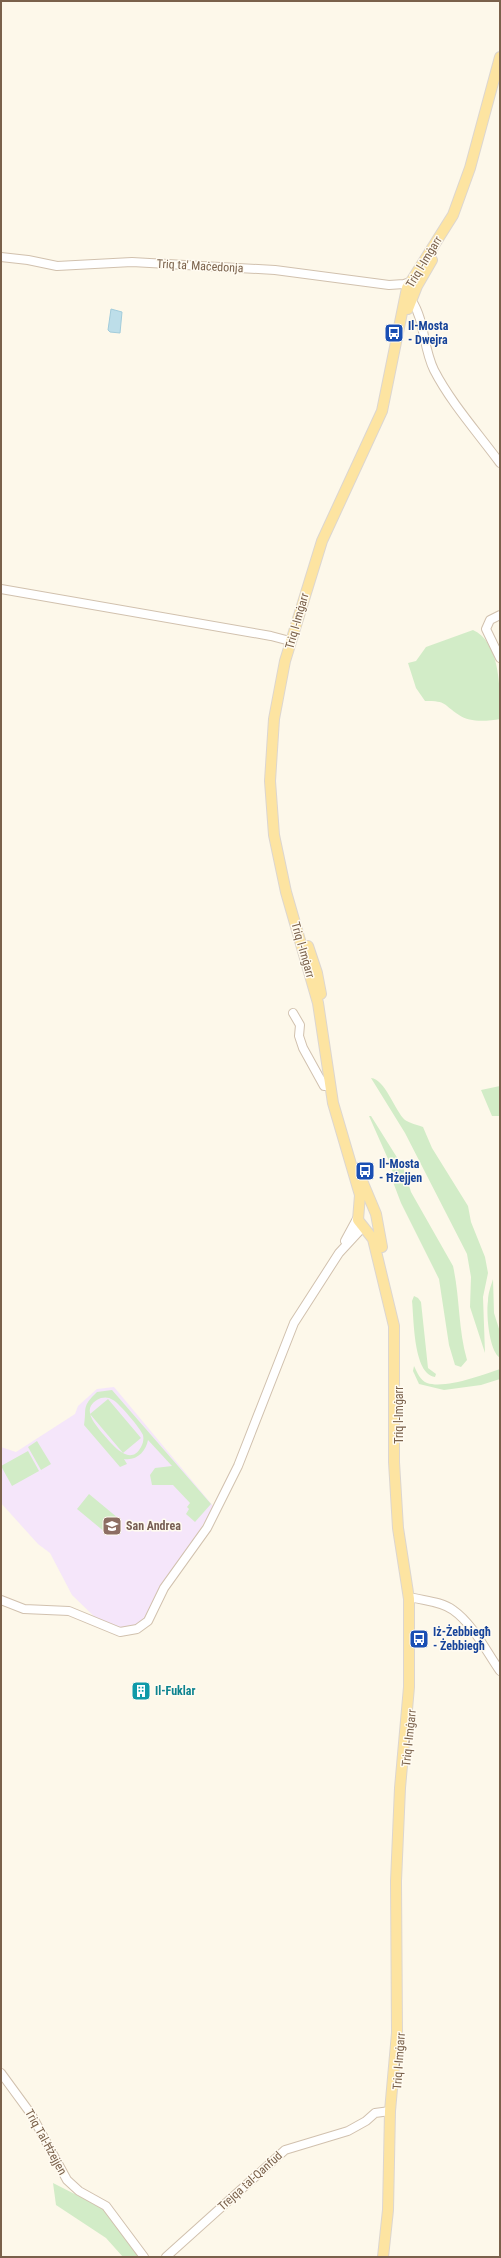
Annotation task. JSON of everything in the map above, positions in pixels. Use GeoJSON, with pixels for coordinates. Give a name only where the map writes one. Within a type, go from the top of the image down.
{"type":"FeatureCollection","features":[{"type":"Feature","properties":{"kind":"main road","name":"Triq l-Imġarr"},"geometry":{"type":"LineString","coordinates":[[383,2257],[388,2196],[390,2111],[397,2033],[398,1828],[409,1687],[410,1638],[409,1599],[398,1528],[394,1462],[394,1326],[374,1239],[364,1227],[359,1214],[360,1195],[330,1086],[318,1003],[286,892],[272,816],[270,781],[274,719],[290,641],[322,541],[371,440],[382,411],[409,297],[410,282],[456,208],[470,168],[500,57]]}},
{"type":"Feature","properties":{"kind":"main road","name":"Triq l-Imġarr"},"geometry":{"type":"LineString","coordinates":[[388,2257],[393,2211],[393,2144],[403,2006],[401,1880],[404,1791],[417,1638],[412,1570],[404,1529],[399,1462],[399,1325],[376,1221],[376,1214],[366,1193],[339,1102],[317,973],[294,901],[279,835],[275,780],[275,747],[289,662],[303,614],[328,540],[345,500],[375,442],[386,412],[409,297],[457,217],[466,196],[500,75]]}},
{"type":"Feature","properties":{"kind":"main road"},"geometry":{"type":"LineString","coordinates":[[359,1214],[366,1208],[374,1210]]}},
{"type":"Feature","properties":{"kind":"main road"},"geometry":{"type":"LineString","coordinates":[[364,1227],[372,1226],[376,1221]]}},
{"type":"Feature","properties":{"kind":"street","name":"Triq ta' Maċedonja"},"geometry":{"type":"LineString","coordinates":[[1,257],[28,260],[57,266],[132,262],[275,270],[389,285],[398,285],[410,282]]}},
{"type":"Feature","properties":{"kind":"street"},"geometry":{"type":"LineString","coordinates":[[398,285],[418,310],[422,335],[434,369],[445,389],[500,463]]}},
{"type":"Feature","properties":{"kind":"street"},"geometry":{"type":"LineString","coordinates":[[1,589],[271,636],[290,641]]}},
{"type":"Feature","properties":{"kind":"street"},"geometry":{"type":"LineString","coordinates":[[500,615],[490,620],[486,629],[500,658]]}},
{"type":"Feature","properties":{"kind":"street"},"geometry":{"type":"LineString","coordinates":[[293,1013],[300,1025],[299,1036],[303,1048],[324,1086],[330,1086]]}},
{"type":"Feature","properties":{"kind":"street"},"geometry":{"type":"LineString","coordinates":[[1,1600],[24,1610],[69,1611],[120,1632],[127,1632],[144,1625],[182,1561],[207,1528],[238,1466],[294,1323],[339,1253],[359,1214]]}},
{"type":"Feature","properties":{"kind":"street"},"geometry":{"type":"LineString","coordinates":[[339,1253],[355,1234],[364,1227]]}},
{"type":"Feature","properties":{"kind":"street"},"geometry":{"type":"LineString","coordinates":[[355,1234],[365,1235],[375,1246]]}},
{"type":"Feature","properties":{"kind":"street"},"geometry":{"type":"LineString","coordinates":[[414,1598],[437,1602],[452,1609],[466,1623],[500,1671]]}},
{"type":"Feature","properties":{"kind":"street","name":"Triq Tal-Ħżejjen"},"geometry":{"type":"LineString","coordinates":[[1,2073],[31,2114],[67,2180],[79,2191],[109,2210],[144,2257]]}},
{"type":"Feature","properties":{"kind":"street","name":"Trejqa tal-Qanfud"},"geometry":{"type":"LineString","coordinates":[[166,2257],[285,2150],[348,2132],[366,2121],[375,2113],[390,2111]]}},
{"type":"Feature","properties":{"kind":"shaded area","name":"San Andrea"},"geometry":{"type":"Polygon","coordinates":[[[114,1387],[214,1507],[140,1625],[121,1628],[100,1622],[72,1595],[50,1553],[38,1544],[1,1503],[1,1447],[16,1452],[75,1414],[78,1406],[97,1389],[114,1387]]]}},
{"type":"Feature","properties":{"kind":"green space"},"geometry":{"type":"Polygon","coordinates":[[[473,630],[482,636],[489,645],[494,656],[499,681],[500,719],[485,721],[463,718],[444,704],[425,701],[416,688],[408,663],[416,661],[426,647],[473,630]]]}},
{"type":"Feature","properties":{"kind":"green space"},"geometry":{"type":"Polygon","coordinates":[[[371,1078],[381,1084],[405,1120],[423,1127],[432,1148],[468,1206],[471,1222],[485,1257],[488,1273],[483,1297],[485,1353],[470,1307],[471,1277],[467,1254],[405,1133],[371,1078]]]}},
{"type":"Feature","properties":{"kind":"green space"},"geometry":{"type":"Polygon","coordinates":[[[500,1086],[500,1116],[492,1116],[481,1090],[500,1086]]]}},
{"type":"Feature","properties":{"kind":"green space"},"geometry":{"type":"Polygon","coordinates":[[[369,1116],[371,1116],[403,1167],[411,1192],[453,1266],[462,1337],[467,1360],[461,1367],[455,1365],[449,1345],[439,1279],[401,1203],[393,1182],[392,1168],[369,1116]]]}},
{"type":"Feature","properties":{"kind":"green space"},"geometry":{"type":"Polygon","coordinates":[[[493,1279],[494,1313],[500,1332],[500,1358],[493,1348],[488,1323],[488,1298],[493,1279]]]}},
{"type":"Feature","properties":{"kind":"green space"},"geometry":{"type":"Polygon","coordinates":[[[414,1296],[421,1302],[428,1368],[436,1374],[435,1377],[428,1374],[422,1366],[419,1356],[413,1320],[412,1301],[414,1296]]]}},
{"type":"Feature","properties":{"kind":"green space"},"geometry":{"type":"Polygon","coordinates":[[[414,1366],[422,1380],[427,1383],[454,1383],[500,1369],[500,1379],[481,1385],[444,1390],[419,1384],[413,1371],[414,1366]]]}},
{"type":"Feature","properties":{"kind":"green space"},"geometry":{"type":"Polygon","coordinates":[[[112,1390],[211,1504],[195,1522],[186,1514],[189,1509],[187,1507],[190,1503],[173,1485],[152,1485],[150,1475],[155,1468],[172,1466],[148,1440],[145,1448],[137,1457],[124,1459],[127,1464],[120,1467],[84,1425],[87,1405],[97,1392],[112,1390]],[[101,1398],[91,1406],[90,1415],[92,1420],[106,1438],[121,1452],[132,1455],[137,1453],[143,1443],[143,1435],[130,1416],[116,1402],[110,1398],[101,1398]]]}},
{"type":"Feature","properties":{"kind":"green space"},"geometry":{"type":"Polygon","coordinates":[[[108,1399],[141,1438],[123,1453],[90,1414],[108,1399]]]}},
{"type":"Feature","properties":{"kind":"green space"},"geometry":{"type":"Polygon","coordinates":[[[37,1441],[51,1464],[41,1470],[28,1447],[37,1441]]]}},
{"type":"Feature","properties":{"kind":"green space"},"geometry":{"type":"Polygon","coordinates":[[[28,1451],[39,1471],[12,1486],[1,1466],[28,1451]]]}},
{"type":"Feature","properties":{"kind":"green space"},"geometry":{"type":"Polygon","coordinates":[[[89,1494],[118,1518],[106,1533],[77,1509],[89,1494]]]}},
{"type":"Feature","properties":{"kind":"green space"},"geometry":{"type":"Polygon","coordinates":[[[53,2183],[108,2211],[139,2257],[123,2257],[106,2238],[56,2205],[53,2183]]]}},
{"type":"Feature","properties":{"kind":"water"},"geometry":{"type":"Polygon","coordinates":[[[111,309],[122,312],[120,333],[110,332],[108,330],[111,309]]]}},
{"type":"Feature","properties":{"kind":"place","name":"Il-Mosta - Dwejra"},"geometry":{"type":"Point","coordinates":[394,333]}},
{"type":"Feature","properties":{"kind":"place","name":"Il-Mosta - Ħżejjen"},"geometry":{"type":"Point","coordinates":[365,1171]}},
{"type":"Feature","properties":{"kind":"place","name":"San Andrea"},"geometry":{"type":"Point","coordinates":[112,1526]}},
{"type":"Feature","properties":{"kind":"place","name":"Iż-Żebbiegħ - Żebbiegħ"},"geometry":{"type":"Point","coordinates":[419,1639]}},
{"type":"Feature","properties":{"kind":"place","name":"Il-Fuklar"},"geometry":{"type":"Point","coordinates":[141,1691]}}]}
